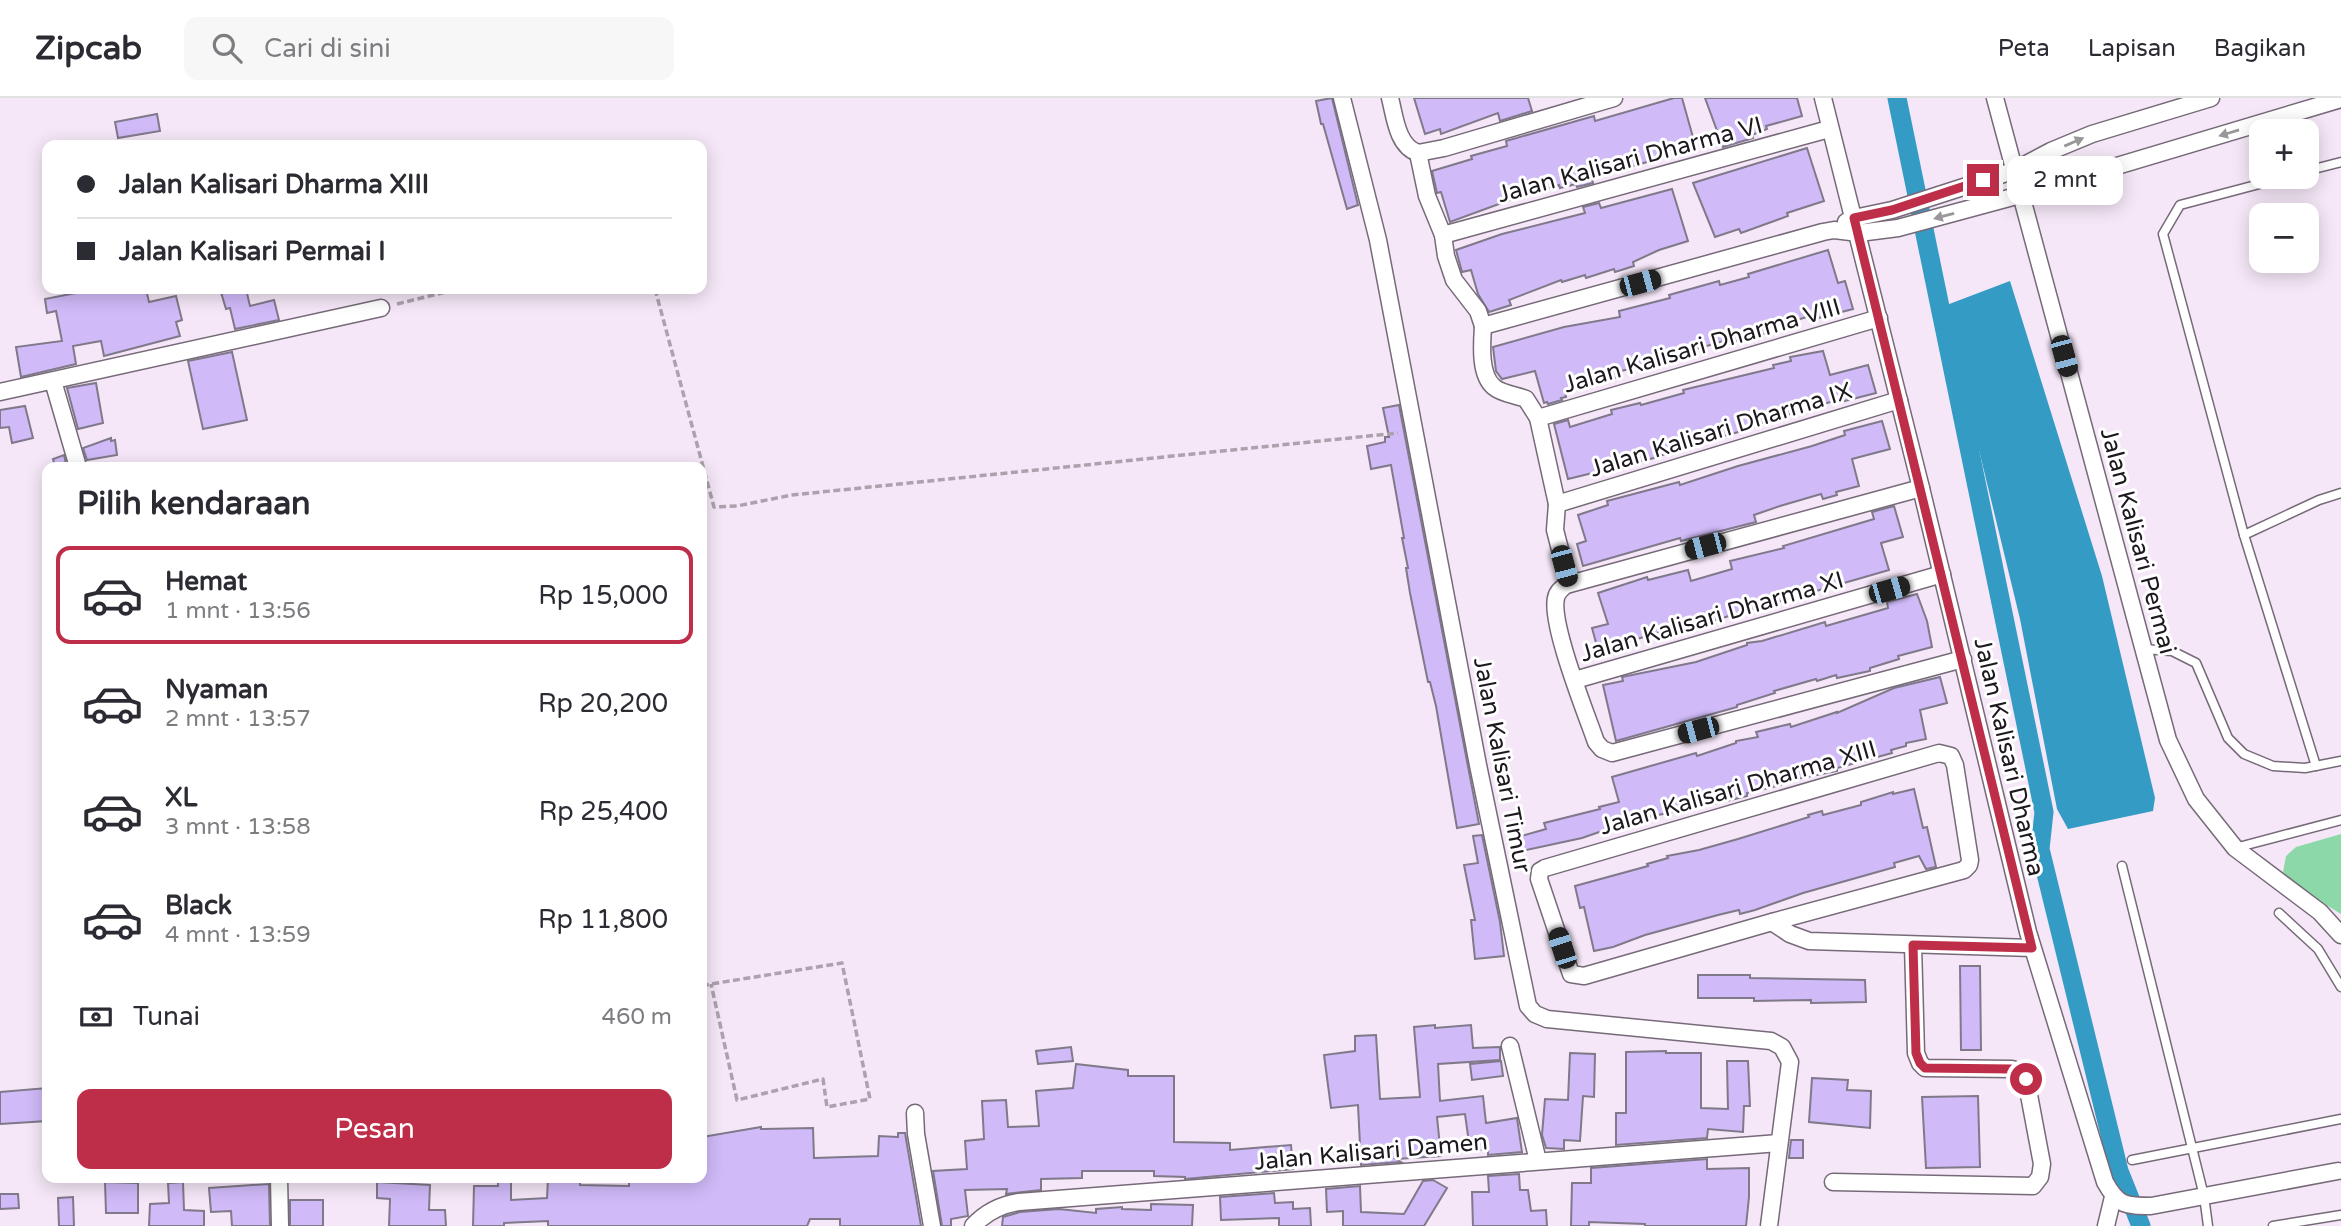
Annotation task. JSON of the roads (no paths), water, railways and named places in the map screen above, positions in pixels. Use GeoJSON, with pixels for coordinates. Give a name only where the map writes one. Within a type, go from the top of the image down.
{"type":"FeatureCollection","features":[{"type":"Feature","properties":{"kind":"street","name":"Jalan Kalisari Timur"},"geometry":{"type":"LineString","coordinates":[[1342,98],[1378,240],[1528,1006],[1535,1014],[1547,1019],[1771,1041],[1782,1047],[1790,1062],[1769,1226]]}},
{"type":"Feature","properties":{"kind":"street"},"geometry":{"type":"LineString","coordinates":[[1390,98],[1402,140],[1409,149],[1418,153],[1444,148],[1614,98]]}},
{"type":"Feature","properties":{"kind":"street","name":"Jalan Kalisari Dharma"},"geometry":{"type":"LineString","coordinates":[[1823,98],[2032,948],[2105,1182],[2113,1197]]}},
{"type":"Feature","properties":{"kind":"street","name":"Jalan Kalisari Permai"},"geometry":{"type":"LineString","coordinates":[[1995,98],[2168,740],[2196,799],[2235,848],[2320,912],[2341,935]]}},
{"type":"Feature","properties":{"kind":"street"},"geometry":{"type":"LineString","coordinates":[[1483,326],[1856,225],[1892,210],[2013,171],[2092,134],[2211,98]]}},
{"type":"Feature","properties":{"kind":"street"},"geometry":{"type":"LineString","coordinates":[[1856,225],[1898,228],[2020,195],[2341,99]]}},
{"type":"Feature","properties":{"kind":"street","name":"Jalan Kalisari Dharma VI"},"geometry":{"type":"LineString","coordinates":[[1443,235],[1829,129]]}},
{"type":"Feature","properties":{"kind":"street"},"geometry":{"type":"LineString","coordinates":[[1418,153],[1427,196],[1443,235],[1454,281],[1478,311],[1483,326],[1482,354],[1490,383],[1495,388],[1528,401],[1538,418],[1557,504],[1555,530],[1569,584]]}},
{"type":"Feature","properties":{"kind":"street"},"geometry":{"type":"LineString","coordinates":[[0,392],[388,306]]}},
{"type":"Feature","properties":{"kind":"street","name":"Jalan Kalisari Dharma VIII"},"geometry":{"type":"LineString","coordinates":[[1538,418],[1879,318]]}},
{"type":"Feature","properties":{"kind":"street"},"geometry":{"type":"LineString","coordinates":[[53,381],[77,462]]}},
{"type":"Feature","properties":{"kind":"street","name":"Jalan Kalisari Dharma IX"},"geometry":{"type":"LineString","coordinates":[[1557,504],[1899,400]]}},
{"type":"Feature","properties":{"kind":"street"},"geometry":{"type":"LineString","coordinates":[[1921,488],[1569,584],[1557,593],[1559,631],[1598,746],[1612,753],[1963,659]]}},
{"type":"Feature","properties":{"kind":"street","name":"Jalan Kalisari Dharma XI"},"geometry":{"type":"LineString","coordinates":[[1575,680],[1942,574]]}},
{"type":"Feature","properties":{"kind":"street","name":"Jalan Kalisari Dharma XIII"},"geometry":{"type":"LineString","coordinates":[[1939,753],[1951,756],[1955,765],[1969,865],[1964,870],[1772,922],[1577,977],[1569,971],[1539,876],[1548,866],[1939,753]]}},
{"type":"Feature","properties":{"kind":"street"},"geometry":{"type":"LineString","coordinates":[[1772,922],[1790,934],[1809,941],[2032,948]]}},
{"type":"Feature","properties":{"kind":"street"},"geometry":{"type":"LineString","coordinates":[[1833,1182],[2033,1186],[2040,1177],[2042,1164],[2026,1079],[2020,1072],[2012,1069],[1925,1068],[1920,1063],[1916,1053],[1913,945]]}},
{"type":"Feature","properties":{"kind":"street"},"geometry":{"type":"LineString","coordinates":[[1510,1046],[1538,1161]]}},
{"type":"Feature","properties":{"kind":"street"},"geometry":{"type":"LineString","coordinates":[[915,1113],[916,1134],[932,1226]]}},
{"type":"Feature","properties":{"kind":"street","name":"Jalan Kalisari Damen"},"geometry":{"type":"LineString","coordinates":[[973,1226],[998,1208],[1019,1202],[1779,1143]]}},
{"type":"Feature","properties":{"kind":"street"},"geometry":{"type":"LineString","coordinates":[[2106,1226],[2113,1197],[2127,1206],[2151,1206],[2340,1170]]}},
{"type":"Feature","properties":{"kind":"street"},"geometry":{"type":"LineString","coordinates":[[279,1183],[280,1226]]}},
{"type":"Feature","properties":{"kind":"lane"},"geometry":{"type":"LineString","coordinates":[[2319,168],[2341,162]]}},
{"type":"Feature","properties":{"kind":"lane"},"geometry":{"type":"LineString","coordinates":[[2249,187],[2180,205],[2163,234],[2244,535],[2316,766]]}},
{"type":"Feature","properties":{"kind":"lane"},"geometry":{"type":"LineString","coordinates":[[2244,535],[2319,500],[2341,493]]}},
{"type":"Feature","properties":{"kind":"lane"},"geometry":{"type":"LineString","coordinates":[[2144,649],[2172,651],[2196,663],[2228,738],[2244,754],[2273,766],[2305,768],[2341,761]]}},
{"type":"Feature","properties":{"kind":"lane"},"geometry":{"type":"LineString","coordinates":[[2235,848],[2341,820]]}},
{"type":"Feature","properties":{"kind":"lane"},"geometry":{"type":"LineString","coordinates":[[2122,866],[2204,1196],[2208,1226]]}},
{"type":"Feature","properties":{"kind":"lane"},"geometry":{"type":"LineString","coordinates":[[2279,913],[2318,949],[2341,986]]}},
{"type":"Feature","properties":{"kind":"lane"},"geometry":{"type":"LineString","coordinates":[[2132,1160],[2191,1146],[2341,1119]]}},
{"type":"Feature","properties":{"kind":"lane"},"geometry":{"type":"LineString","coordinates":[[2273,1226],[2341,1215]]}},
{"type":"Feature","properties":{"kind":"water"},"geometry":{"type":"Polygon","coordinates":[[[2010,281],[2102,576],[2155,798],[2153,811],[2068,829],[2057,809],[2020,619],[1944,306],[2010,281]]]}},
{"type":"Feature","properties":{"kind":"waterway"},"geometry":{"type":"LineString","coordinates":[[1897,98],[2044,812],[2040,849],[2119,1171],[2141,1226]]}}]}
